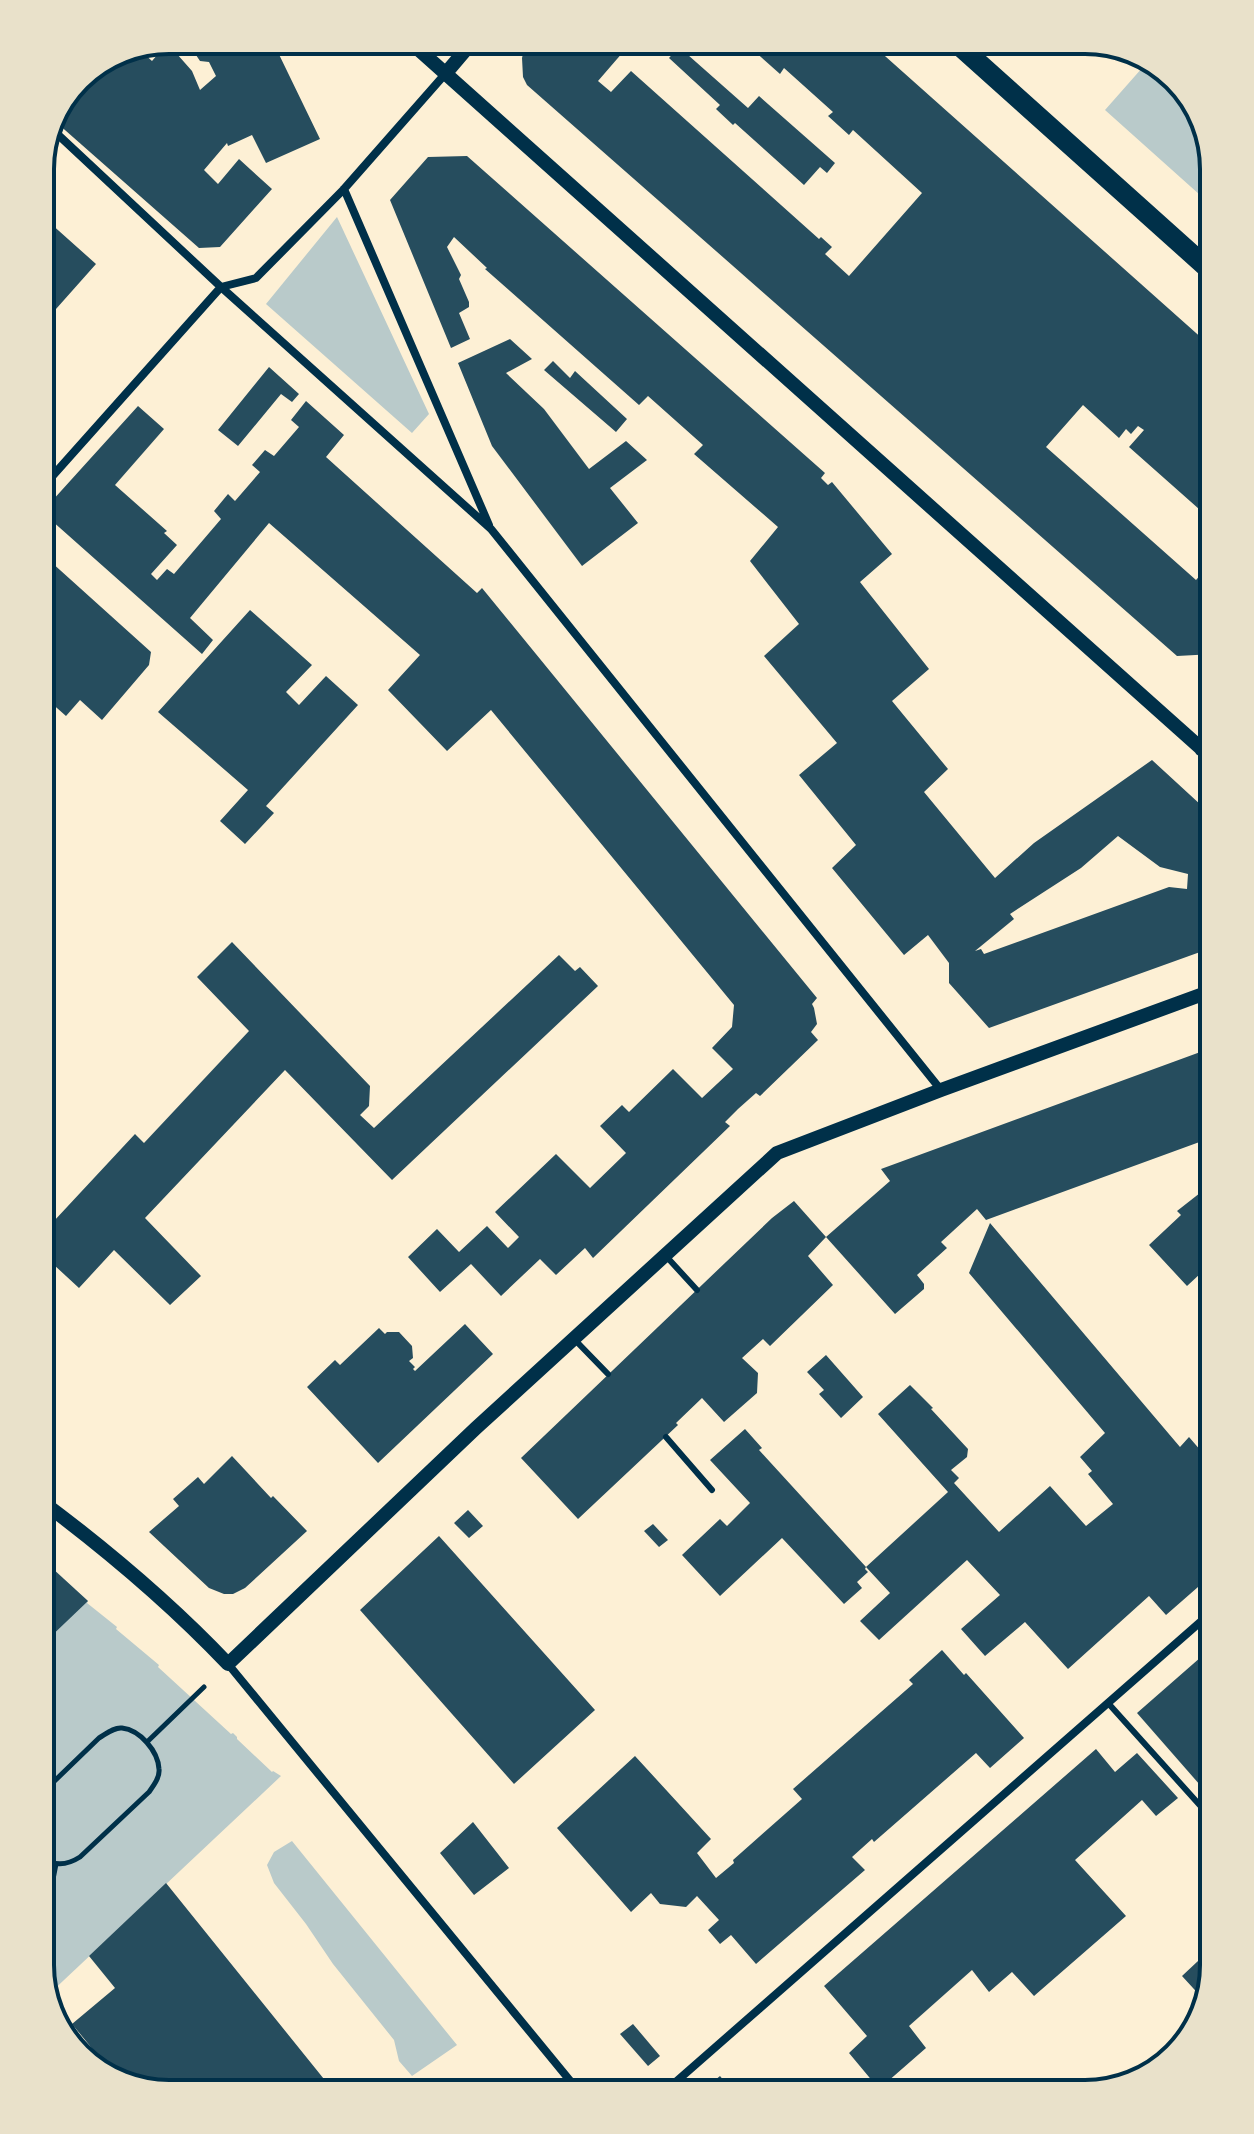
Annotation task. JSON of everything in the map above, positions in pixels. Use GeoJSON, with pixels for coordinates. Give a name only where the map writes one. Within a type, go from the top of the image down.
{"type":"FeatureCollection","features":[{"type":"Feature","properties":{"kind":"main road"},"geometry":{"type":"LineString","coordinates":[[969,54],[1200,261]]}},
{"type":"Feature","properties":{"kind":"street"},"geometry":{"type":"LineString","coordinates":[[424,54],[1200,748]]}},
{"type":"Feature","properties":{"kind":"street"},"geometry":{"type":"LineString","coordinates":[[54,474],[221,287],[256,278],[344,189],[462,54]]}},
{"type":"Feature","properties":{"kind":"street"},"geometry":{"type":"LineString","coordinates":[[59,136],[221,287],[491,529],[941,1090]]}},
{"type":"Feature","properties":{"kind":"street"},"geometry":{"type":"LineString","coordinates":[[344,189],[491,529]]}},
{"type":"Feature","properties":{"kind":"street"},"geometry":{"type":"LineString","coordinates":[[228,1664],[476,1428],[777,1153],[1200,995]]}},
{"type":"Feature","properties":{"kind":"street"},"geometry":{"type":"LineString","coordinates":[[54,1511],[132,1573],[228,1664],[570,2080]]}},
{"type":"Feature","properties":{"kind":"street"},"geometry":{"type":"LineString","coordinates":[[678,2080],[1200,1622]]}},
{"type":"Feature","properties":{"kind":"lane"},"geometry":{"type":"LineString","coordinates":[[665,1255],[697,1290]]}},
{"type":"Feature","properties":{"kind":"lane"},"geometry":{"type":"LineString","coordinates":[[574,1339],[608,1374]]}},
{"type":"Feature","properties":{"kind":"lane"},"geometry":{"type":"LineString","coordinates":[[666,1437],[712,1490]]}},
{"type":"Feature","properties":{"kind":"lane"},"geometry":{"type":"LineString","coordinates":[[1108,1703],[1200,1805]]}},
{"type":"Feature","properties":{"kind":"path"},"geometry":{"type":"LineString","coordinates":[[147,1742],[228,1664]]}},
{"type":"Feature","properties":{"kind":"path"},"geometry":{"type":"LineString","coordinates":[[54,1781],[99,1738],[120,1728],[135,1732],[147,1742],[160,1770],[149,1792],[80,1857],[69,1864],[56,1864],[54,1874]]}},
{"type":"Feature","properties":{"kind":"shaded area"},"geometry":{"type":"Polygon","coordinates":[[[1141,69],[1161,82],[1181,105],[1194,132],[1198,146],[1200,195],[1105,110],[1141,69]]]}},
{"type":"Feature","properties":{"kind":"shaded area"},"geometry":{"type":"Polygon","coordinates":[[[337,217],[429,414],[412,433],[266,304],[337,217]]]}},
{"type":"Feature","properties":{"kind":"shaded area"},"geometry":{"type":"Polygon","coordinates":[[[54,1570],[272,1772],[281,1776],[56,1988],[54,1570]]]}},
{"type":"Feature","properties":{"kind":"shaded area"},"geometry":{"type":"Polygon","coordinates":[[[292,1841],[457,2045],[412,2076],[399,2061],[394,2040],[274,1883],[267,1865],[274,1852],[292,1841]]]}},
{"type":"Feature","properties":{"kind":"building"},"geometry":{"type":"Polygon","coordinates":[[[177,54],[192,71],[200,90],[216,76],[209,62],[200,61],[196,54],[279,54],[320,139],[266,163],[252,135],[228,146],[227,143],[204,170],[218,184],[239,159],[272,189],[220,247],[199,248],[62,128],[78,99],[93,82],[111,69],[132,60],[147,57],[152,61],[157,55],[177,54]]]}},
{"type":"Feature","properties":{"kind":"building"},"geometry":{"type":"Polygon","coordinates":[[[523,54],[621,54],[598,81],[611,92],[631,71],[819,239],[821,237],[832,247],[825,254],[849,276],[922,193],[853,130],[849,135],[828,116],[833,112],[784,68],[780,74],[758,54],[883,54],[1200,337],[1200,510],[1129,447],[1144,430],[1138,426],[1131,434],[1126,429],[1119,438],[1083,405],[1046,447],[1196,580],[1200,576],[1200,655],[1177,656],[527,85],[523,77],[523,54]]]}},
{"type":"Feature","properties":{"kind":"building"},"geometry":{"type":"Polygon","coordinates":[[[673,54],[687,54],[748,108],[759,96],[835,163],[827,173],[820,167],[804,185],[735,123],[733,125],[716,109],[720,105],[669,58],[673,54]]]}},
{"type":"Feature","properties":{"kind":"building"},"geometry":{"type":"Polygon","coordinates":[[[467,156],[825,473],[821,478],[828,485],[832,482],[892,554],[860,582],[929,669],[892,701],[948,769],[924,792],[995,878],[1034,843],[1152,760],[1200,804],[1200,952],[989,1028],[949,983],[949,963],[928,935],[904,955],[832,868],[856,845],[799,775],[837,743],[764,656],[799,624],[750,561],[778,527],[694,454],[703,445],[648,396],[639,405],[485,269],[454,237],[447,247],[461,275],[459,279],[469,302],[469,307],[459,313],[470,339],[451,348],[390,200],[428,157],[467,156]],[[1118,836],[1081,868],[1010,914],[1014,919],[975,951],[981,949],[984,954],[1169,887],[1187,889],[1188,874],[1160,867],[1118,836]]]}},
{"type":"Feature","properties":{"kind":"building"},"geometry":{"type":"Polygon","coordinates":[[[54,226],[96,264],[54,311],[54,226]]]}},
{"type":"Feature","properties":{"kind":"building"},"geometry":{"type":"Polygon","coordinates":[[[510,339],[532,359],[506,373],[544,409],[589,469],[626,441],[647,460],[610,488],[638,523],[582,566],[492,446],[458,363],[510,339]]]}},
{"type":"Feature","properties":{"kind":"building"},"geometry":{"type":"Polygon","coordinates":[[[553,361],[570,378],[575,371],[627,419],[616,432],[544,370],[553,361]]]}},
{"type":"Feature","properties":{"kind":"building"},"geometry":{"type":"Polygon","coordinates":[[[269,367],[299,394],[292,402],[281,394],[238,446],[218,430],[269,367]]]}},
{"type":"Feature","properties":{"kind":"building"},"geometry":{"type":"Polygon","coordinates":[[[306,401],[344,435],[326,457],[477,593],[482,588],[817,998],[812,1004],[817,1024],[811,1032],[818,1040],[760,1096],[756,1093],[738,1109],[725,1122],[730,1126],[593,1258],[585,1248],[556,1275],[540,1259],[501,1296],[471,1264],[440,1292],[408,1257],[437,1229],[459,1252],[487,1226],[508,1248],[519,1237],[495,1212],[556,1154],[590,1188],[626,1153],[600,1126],[622,1105],[629,1112],[673,1069],[702,1098],[733,1069],[712,1048],[732,1027],[734,1005],[491,710],[447,751],[388,690],[420,655],[269,523],[190,618],[213,640],[202,654],[54,523],[54,499],[138,406],[164,429],[115,485],[167,531],[164,533],[177,545],[151,574],[157,580],[167,569],[174,574],[221,519],[214,511],[228,494],[235,501],[260,472],[252,465],[265,450],[274,456],[299,427],[291,420],[306,401]]]}},
{"type":"Feature","properties":{"kind":"building"},"geometry":{"type":"Polygon","coordinates":[[[54,565],[151,652],[149,665],[102,720],[80,700],[66,716],[54,705],[54,565]]]}},
{"type":"Feature","properties":{"kind":"building"},"geometry":{"type":"Polygon","coordinates":[[[250,610],[312,665],[286,692],[299,705],[326,676],[358,705],[266,806],[274,813],[245,844],[220,821],[248,790],[158,712],[250,610]]]}},
{"type":"Feature","properties":{"kind":"building"},"geometry":{"type":"Polygon","coordinates":[[[232,942],[370,1086],[369,1106],[360,1115],[374,1128],[559,955],[575,971],[580,967],[598,986],[392,1180],[285,1070],[145,1218],[201,1276],[170,1305],[114,1250],[79,1288],[54,1265],[54,1221],[135,1134],[144,1143],[249,1031],[197,977],[232,942]]]}},
{"type":"Feature","properties":{"kind":"building"},"geometry":{"type":"Polygon","coordinates":[[[1200,1052],[1200,1142],[986,1220],[977,1209],[941,1242],[947,1248],[917,1275],[924,1289],[895,1314],[826,1237],[890,1181],[881,1169],[1200,1052]]]}},
{"type":"Feature","properties":{"kind":"building"},"geometry":{"type":"Polygon","coordinates":[[[1200,1193],[1200,1274],[1187,1286],[1149,1245],[1181,1215],[1177,1211],[1200,1193]]]}},
{"type":"Feature","properties":{"kind":"building"},"geometry":{"type":"Polygon","coordinates":[[[794,1201],[826,1237],[808,1256],[833,1285],[770,1346],[763,1339],[742,1358],[758,1373],[757,1393],[724,1422],[702,1398],[676,1423],[678,1425],[578,1519],[521,1458],[772,1218],[794,1201]]]}},
{"type":"Feature","properties":{"kind":"building"},"geometry":{"type":"Polygon","coordinates":[[[990,1223],[1180,1447],[1189,1437],[1200,1450],[1200,1585],[1166,1615],[1149,1596],[1068,1669],[1025,1622],[985,1656],[961,1629],[1000,1595],[967,1560],[879,1640],[860,1621],[890,1593],[866,1567],[948,1492],[878,1414],[910,1385],[968,1449],[967,1457],[951,1470],[959,1478],[954,1483],[999,1532],[1050,1486],[1086,1526],[1113,1504],[1088,1474],[1092,1471],[1080,1457],[1105,1433],[969,1273],[990,1223]]]}},
{"type":"Feature","properties":{"kind":"building"},"geometry":{"type":"Polygon","coordinates":[[[465,1324],[493,1354],[378,1463],[307,1387],[335,1360],[340,1365],[379,1328],[385,1334],[399,1332],[412,1346],[413,1358],[409,1361],[415,1371],[465,1324]]]}},
{"type":"Feature","properties":{"kind":"building"},"geometry":{"type":"Polygon","coordinates":[[[826,1355],[863,1397],[841,1418],[819,1394],[824,1390],[807,1372],[826,1355]]]}},
{"type":"Feature","properties":{"kind":"building"},"geometry":{"type":"Polygon","coordinates":[[[745,1429],[762,1448],[759,1450],[866,1567],[868,1572],[857,1582],[862,1588],[844,1604],[782,1538],[720,1596],[682,1555],[720,1519],[727,1526],[750,1503],[710,1460],[745,1429]]]}},
{"type":"Feature","properties":{"kind":"building"},"geometry":{"type":"Polygon","coordinates":[[[232,1456],[307,1531],[245,1588],[233,1594],[224,1594],[209,1588],[149,1532],[179,1506],[173,1499],[198,1477],[204,1484],[232,1456]]]}},
{"type":"Feature","properties":{"kind":"building"},"geometry":{"type":"Polygon","coordinates":[[[468,1510],[483,1526],[469,1538],[454,1523],[468,1510]]]}},
{"type":"Feature","properties":{"kind":"building"},"geometry":{"type":"Polygon","coordinates":[[[653,1524],[668,1540],[659,1547],[644,1531],[653,1524]]]}},
{"type":"Feature","properties":{"kind":"building"},"geometry":{"type":"Polygon","coordinates":[[[439,1536],[595,1710],[514,1784],[360,1610],[439,1536]]]}},
{"type":"Feature","properties":{"kind":"building"},"geometry":{"type":"Polygon","coordinates":[[[54,1570],[88,1601],[54,1633],[54,1570]]]}},
{"type":"Feature","properties":{"kind":"building"},"geometry":{"type":"Polygon","coordinates":[[[942,1650],[1024,1738],[990,1768],[976,1753],[874,1842],[872,1839],[852,1857],[865,1870],[756,1964],[731,1935],[720,1944],[708,1930],[719,1920],[697,1896],[686,1907],[660,1904],[651,1893],[631,1912],[557,1828],[635,1756],[711,1839],[697,1853],[716,1878],[802,1799],[793,1789],[913,1684],[909,1680],[942,1650]]]}},
{"type":"Feature","properties":{"kind":"building"},"geometry":{"type":"Polygon","coordinates":[[[1200,1658],[1200,1785],[1137,1713],[1200,1658]]]}},
{"type":"Feature","properties":{"kind":"building"},"geometry":{"type":"Polygon","coordinates":[[[1096,1749],[1115,1772],[1137,1753],[1178,1798],[1156,1816],[1142,1800],[1075,1860],[1126,1916],[1034,1996],[1012,1972],[989,1992],[972,1970],[909,2026],[926,2048],[889,2080],[872,2080],[849,2053],[867,2036],[824,1986],[1096,1749]]]}},
{"type":"Feature","properties":{"kind":"building"},"geometry":{"type":"Polygon","coordinates":[[[473,1822],[509,1868],[474,1895],[440,1853],[473,1822]]]}},
{"type":"Feature","properties":{"kind":"building"},"geometry":{"type":"Polygon","coordinates":[[[166,1883],[325,2080],[161,2080],[118,2068],[98,2056],[72,2024],[115,1988],[89,1956],[166,1883]]]}},
{"type":"Feature","properties":{"kind":"building"},"geometry":{"type":"Polygon","coordinates":[[[1200,1959],[1197,1992],[1182,1976],[1200,1959]]]}},
{"type":"Feature","properties":{"kind":"building"},"geometry":{"type":"Polygon","coordinates":[[[633,2024],[660,2056],[648,2066],[620,2034],[633,2024]]]}}]}
